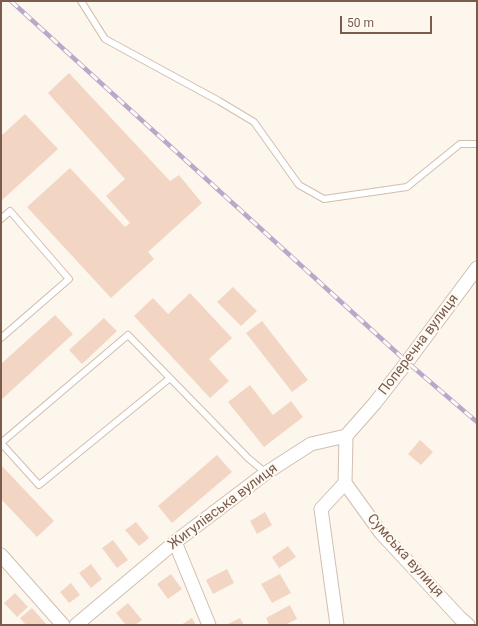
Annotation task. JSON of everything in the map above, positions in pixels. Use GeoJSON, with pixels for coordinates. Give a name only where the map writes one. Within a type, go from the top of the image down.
{"type":"FeatureCollection","features":[{"type":"Feature","properties":{"kind":"street","name":"Поперечна вулиця"},"geometry":{"type":"LineString","coordinates":[[346,436],[375,403],[407,362],[477,268]]}},
{"type":"Feature","properties":{"kind":"street","name":"Жигулівська вулиця"},"geometry":{"type":"LineString","coordinates":[[76,625],[175,542],[266,474],[312,444],[346,436]]}},
{"type":"Feature","properties":{"kind":"street"},"geometry":{"type":"LineString","coordinates":[[337,625],[321,509],[345,483],[346,436]]}},
{"type":"Feature","properties":{"kind":"street","name":"Сумська вулиця"},"geometry":{"type":"LineString","coordinates":[[345,483],[381,533],[468,625]]}},
{"type":"Feature","properties":{"kind":"street"},"geometry":{"type":"LineString","coordinates":[[175,542],[209,625]]}},
{"type":"Feature","properties":{"kind":"street"},"geometry":{"type":"LineString","coordinates":[[1,555],[63,625]]}},
{"type":"Feature","properties":{"kind":"lane"},"geometry":{"type":"LineString","coordinates":[[81,1],[105,39],[219,101],[254,122],[299,185],[324,199],[407,187],[460,144],[477,144]]}},
{"type":"Feature","properties":{"kind":"lane"},"geometry":{"type":"LineString","coordinates":[[1,219],[10,211],[69,279],[1,338]]}},
{"type":"Feature","properties":{"kind":"lane"},"geometry":{"type":"LineString","coordinates":[[170,378],[39,485],[1,443],[128,335],[170,378],[248,458],[266,474]]}},
{"type":"Feature","properties":{"kind":"building"},"geometry":{"type":"Polygon","coordinates":[[[69,73],[170,181],[179,175],[202,203],[148,252],[154,259],[111,298],[27,207],[70,168],[125,227],[130,223],[106,196],[125,179],[48,93],[69,73]]]}},
{"type":"Feature","properties":{"kind":"building"},"geometry":{"type":"Polygon","coordinates":[[[25,114],[58,149],[1,201],[1,136],[25,114]]]}},
{"type":"Feature","properties":{"kind":"building"},"geometry":{"type":"Polygon","coordinates":[[[233,287],[257,311],[241,326],[217,302],[233,287]]]}},
{"type":"Feature","properties":{"kind":"building"},"geometry":{"type":"Polygon","coordinates":[[[190,293],[232,338],[209,359],[229,381],[210,398],[134,316],[153,298],[168,314],[190,293]]]}},
{"type":"Feature","properties":{"kind":"building"},"geometry":{"type":"Polygon","coordinates":[[[55,315],[73,334],[1,400],[1,364],[55,315]]]}},
{"type":"Feature","properties":{"kind":"building"},"geometry":{"type":"Polygon","coordinates":[[[104,318],[117,331],[82,364],[69,350],[104,318]]]}},
{"type":"Feature","properties":{"kind":"building"},"geometry":{"type":"Polygon","coordinates":[[[262,321],[308,380],[292,392],[246,333],[262,321]]]}},
{"type":"Feature","properties":{"kind":"building"},"geometry":{"type":"Polygon","coordinates":[[[250,385],[273,415],[291,401],[303,417],[264,447],[228,402],[250,385]]]}},
{"type":"Feature","properties":{"kind":"building"},"geometry":{"type":"Polygon","coordinates":[[[420,440],[433,452],[421,465],[408,454],[420,440]]]}},
{"type":"Feature","properties":{"kind":"building"},"geometry":{"type":"Polygon","coordinates":[[[217,455],[232,472],[172,523],[158,506],[217,455]]]}},
{"type":"Feature","properties":{"kind":"building"},"geometry":{"type":"Polygon","coordinates":[[[1,465],[54,521],[37,537],[1,499],[1,465]]]}},
{"type":"Feature","properties":{"kind":"building"},"geometry":{"type":"Polygon","coordinates":[[[265,512],[272,525],[257,534],[250,521],[265,512]]]}},
{"type":"Feature","properties":{"kind":"building"},"geometry":{"type":"Polygon","coordinates":[[[136,522],[149,538],[139,546],[125,530],[136,522]]]}},
{"type":"Feature","properties":{"kind":"building"},"geometry":{"type":"Polygon","coordinates":[[[113,540],[128,560],[117,568],[102,548],[113,540]]]}},
{"type":"Feature","properties":{"kind":"building"},"geometry":{"type":"Polygon","coordinates":[[[288,546],[296,557],[279,568],[272,557],[288,546]]]}},
{"type":"Feature","properties":{"kind":"building"},"geometry":{"type":"Polygon","coordinates":[[[91,564],[102,579],[91,588],[79,573],[91,564]]]}},
{"type":"Feature","properties":{"kind":"building"},"geometry":{"type":"Polygon","coordinates":[[[227,569],[234,583],[213,594],[206,580],[227,569]]]}},
{"type":"Feature","properties":{"kind":"building"},"geometry":{"type":"Polygon","coordinates":[[[171,574],[182,589],[168,599],[157,584],[171,574]]]}},
{"type":"Feature","properties":{"kind":"building"},"geometry":{"type":"Polygon","coordinates":[[[280,574],[291,593],[272,603],[261,584],[280,574]]]}},
{"type":"Feature","properties":{"kind":"building"},"geometry":{"type":"Polygon","coordinates":[[[71,583],[80,595],[69,603],[60,592],[71,583]]]}},
{"type":"Feature","properties":{"kind":"building"},"geometry":{"type":"Polygon","coordinates":[[[15,593],[28,607],[17,617],[4,603],[15,593]]]}},
{"type":"Feature","properties":{"kind":"building"},"geometry":{"type":"Polygon","coordinates":[[[128,603],[142,620],[135,625],[126,625],[116,613],[128,603]]]}},
{"type":"Feature","properties":{"kind":"building"},"geometry":{"type":"Polygon","coordinates":[[[290,605],[297,619],[285,625],[269,625],[266,618],[290,605]]]}},
{"type":"Feature","properties":{"kind":"building"},"geometry":{"type":"Polygon","coordinates":[[[32,608],[47,625],[26,625],[20,618],[32,608]]]}},
{"type":"Feature","properties":{"kind":"building"},"geometry":{"type":"Polygon","coordinates":[[[192,618],[196,625],[181,625],[192,618]]]}},
{"type":"Feature","properties":{"kind":"building"},"geometry":{"type":"Polygon","coordinates":[[[240,618],[244,625],[226,625],[240,618]]]}},
{"type":"Feature","properties":{"kind":"railway"},"geometry":{"type":"LineString","coordinates":[[11,1],[407,362],[477,422]]}}]}
